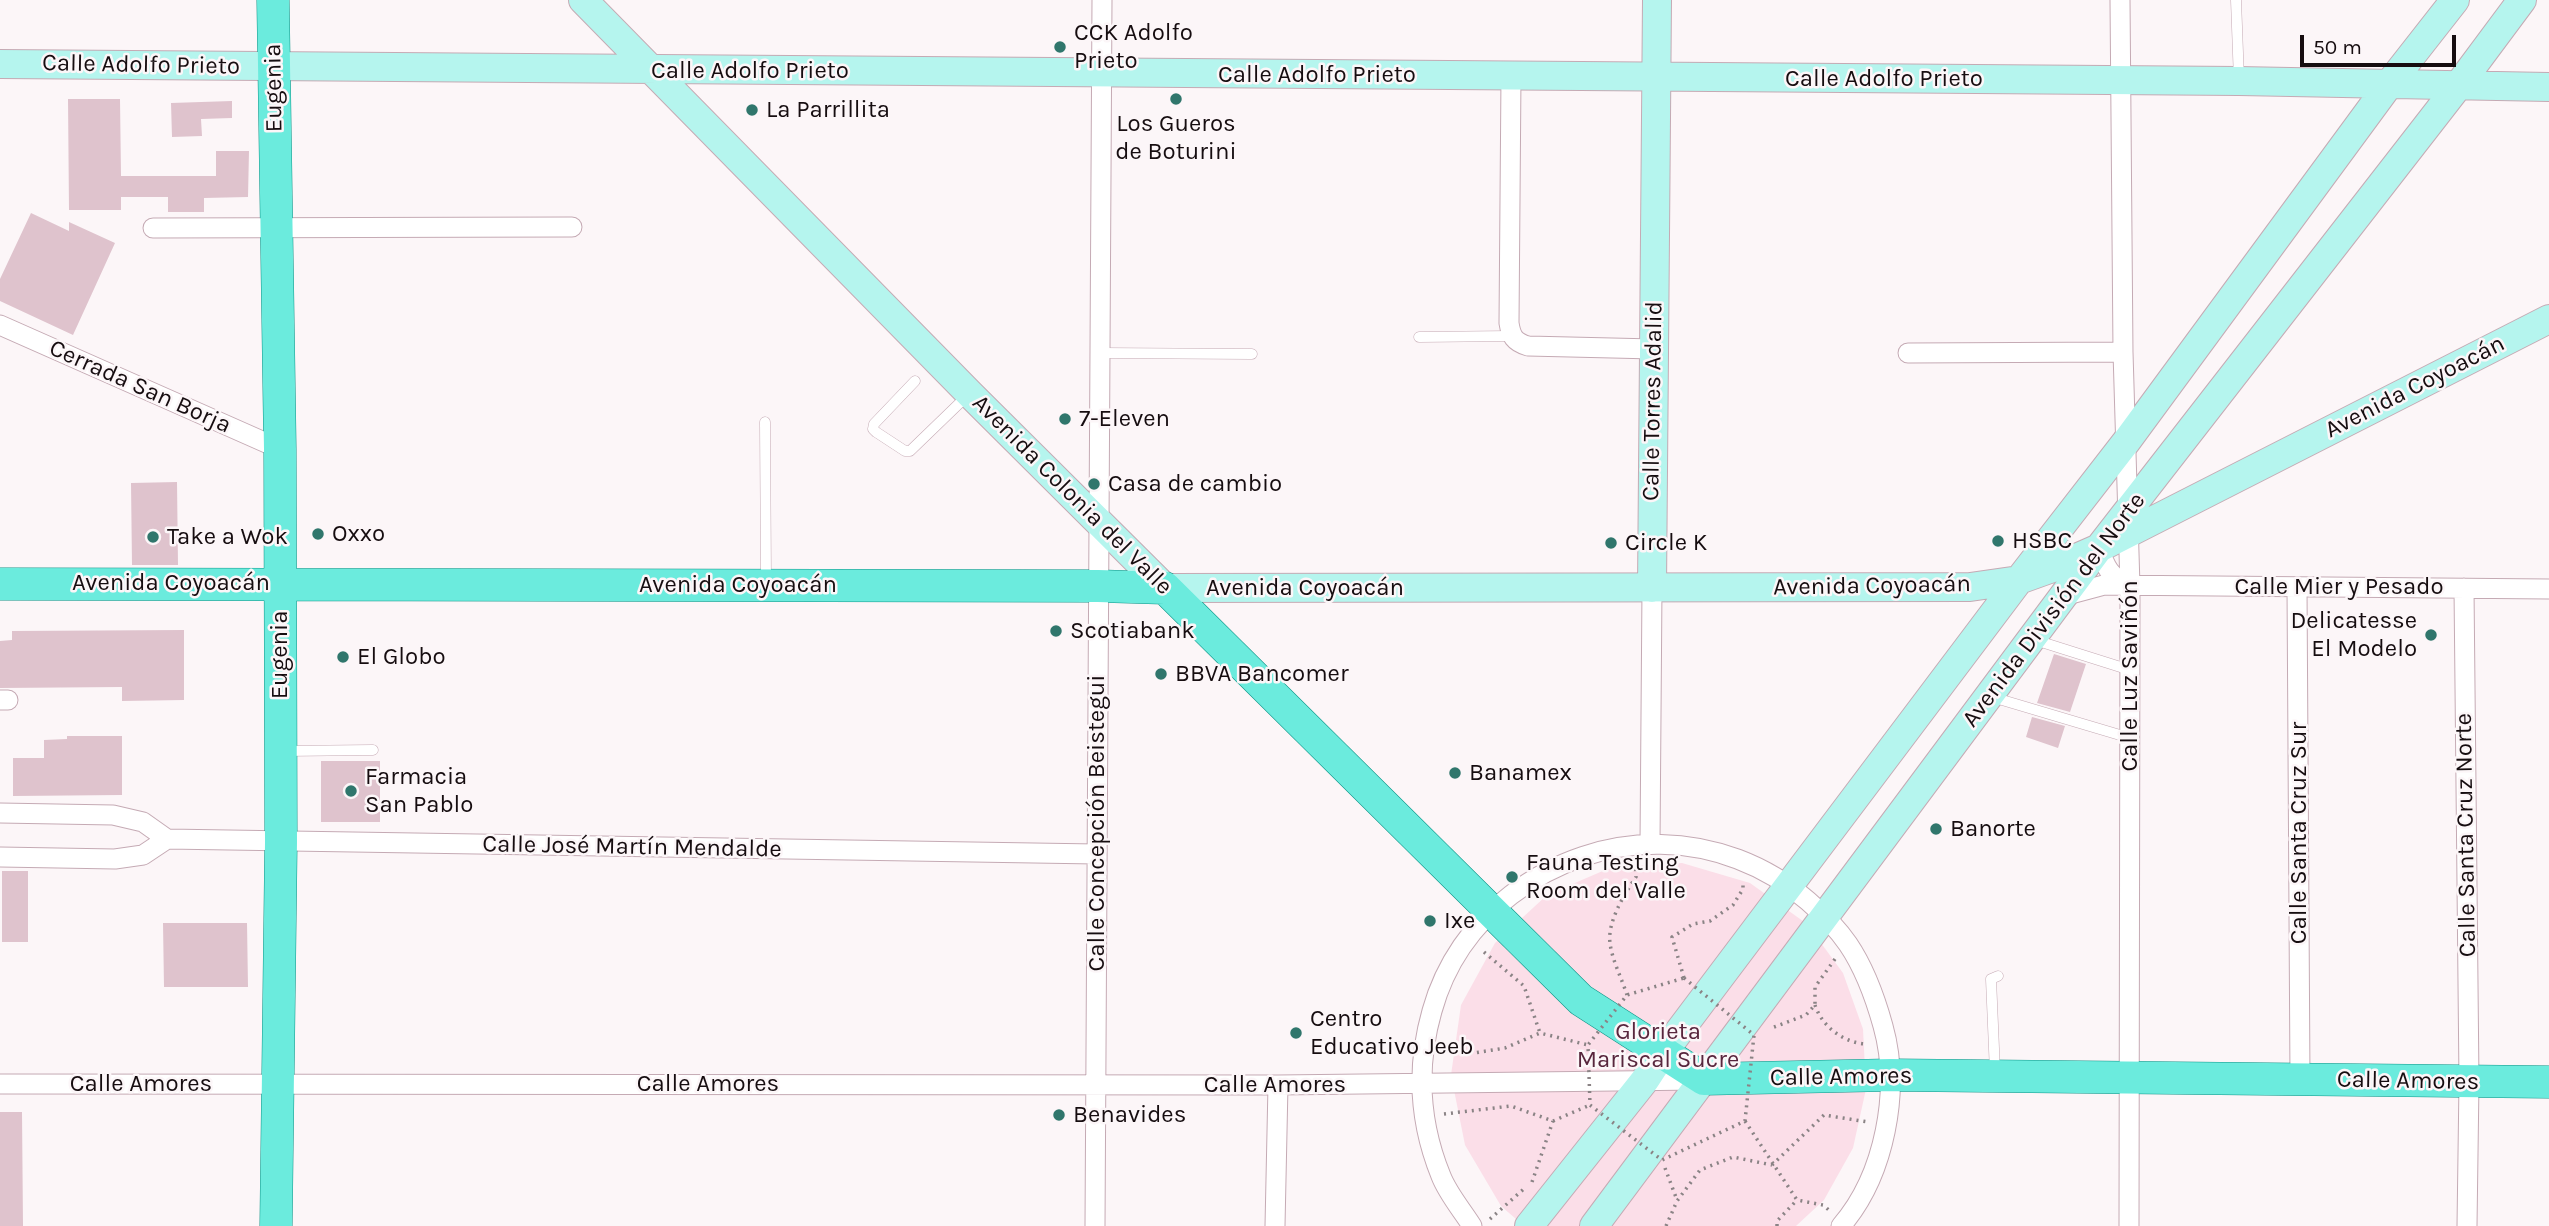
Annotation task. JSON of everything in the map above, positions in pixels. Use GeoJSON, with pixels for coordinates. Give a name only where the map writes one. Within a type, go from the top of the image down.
{"type":"FeatureCollection","features":[{"type":"Feature","properties":{"kind":"main road","name":"Eugenia"},"geometry":{"type":"LineString","coordinates":[[273,0],[281,842],[276,1226]]}},
{"type":"Feature","properties":{"kind":"main road","name":"Avenida Coyoacán"},"geometry":{"type":"LineString","coordinates":[[0,584],[1165,588]]}},
{"type":"Feature","properties":{"kind":"main road","name":"Avenida Colonia del Valle"},"geometry":{"type":"LineString","coordinates":[[1165,588],[1581,1000],[1704,1079]]}},
{"type":"Feature","properties":{"kind":"main road","name":"Calle Amores"},"geometry":{"type":"LineString","coordinates":[[1704,1079],[1890,1060],[1995,1076],[2549,1082]]}},
{"type":"Feature","properties":{"kind":"street","name":"Avenida Colonia del Valle"},"geometry":{"type":"LineString","coordinates":[[583,0],[970,394],[1165,588]]}},
{"type":"Feature","properties":{"kind":"street","name":"Calle Concepción Beistegui"},"geometry":{"type":"LineString","coordinates":[[1095,1226],[1102,0]]}},
{"type":"Feature","properties":{"kind":"street","name":"Calle Torres Adalid"},"geometry":{"type":"LineString","coordinates":[[1641,844],[1651,588],[1657,0]]}},
{"type":"Feature","properties":{"kind":"street","name":"Calle Luz Saviñón"},"geometry":{"type":"LineString","coordinates":[[2120,0],[2123,352],[2130,586],[2129,1226]]}},
{"type":"Feature","properties":{"kind":"street","name":"Avenida División del Norte"},"geometry":{"type":"LineString","coordinates":[[1529,1226],[1644,1080],[2019,580],[2126,442],[2390,83],[2455,0]]}},
{"type":"Feature","properties":{"kind":"street","name":"Avenida División del Norte"},"geometry":{"type":"LineString","coordinates":[[1594,1226],[2099,548],[2129,522],[2522,0]]}},
{"type":"Feature","properties":{"kind":"street","name":"Calle Adolfo Prieto"},"geometry":{"type":"LineString","coordinates":[[0,64],[2239,81],[2549,87]]}},
{"type":"Feature","properties":{"kind":"street"},"geometry":{"type":"LineString","coordinates":[[1511,76],[1511,336],[1519,344],[1528,346],[1654,349]]}},
{"type":"Feature","properties":{"kind":"street"},"geometry":{"type":"LineString","coordinates":[[153,228],[572,227]]}},
{"type":"Feature","properties":{"kind":"street","name":"Avenida Coyoacán"},"geometry":{"type":"LineString","coordinates":[[2129,522],[2549,319]]}},
{"type":"Feature","properties":{"kind":"street","name":"Cerrada San Borja"},"geometry":{"type":"LineString","coordinates":[[0,325],[279,449]]}},
{"type":"Feature","properties":{"kind":"street"},"geometry":{"type":"LineString","coordinates":[[1908,354],[2123,352]]}},
{"type":"Feature","properties":{"kind":"street"},"geometry":{"type":"LineString","coordinates":[[2099,548],[2111,575],[2130,586]]}},
{"type":"Feature","properties":{"kind":"street","name":"Avenida Coyoacán"},"geometry":{"type":"LineString","coordinates":[[1165,588],[1969,587],[2019,580],[2099,548]]}},
{"type":"Feature","properties":{"kind":"street","name":"Calle Mier y Pesado"},"geometry":{"type":"LineString","coordinates":[[2063,596],[2104,585],[2549,589]]}},
{"type":"Feature","properties":{"kind":"street","name":"Calle Santa Cruz Sur"},"geometry":{"type":"LineString","coordinates":[[2297,587],[2300,1079]]}},
{"type":"Feature","properties":{"kind":"street","name":"Calle Santa Cruz Norte"},"geometry":{"type":"LineString","coordinates":[[2463,589],[2469,1082],[2467,1226]]}},
{"type":"Feature","properties":{"kind":"street"},"geometry":{"type":"LineString","coordinates":[[0,813],[113,815],[143,822],[167,839],[143,855],[115,859],[0,857]]}},
{"type":"Feature","properties":{"kind":"street","name":"Calle José Martín Mendalde"},"geometry":{"type":"LineString","coordinates":[[167,839],[1096,854]]}},
{"type":"Feature","properties":{"kind":"street"},"geometry":{"type":"LineString","coordinates":[[1472,1226],[1442,1178],[1423,1117],[1420,1084],[1424,1040],[1439,987],[1466,939],[1491,911],[1533,878],[1581,855],[1641,844],[1698,848],[1745,861],[1789,885],[1825,916],[1848,943],[1874,991],[1890,1060],[1887,1126],[1871,1177],[1842,1224]]}},
{"type":"Feature","properties":{"kind":"street","name":"Calle Amores"},"geometry":{"type":"LineString","coordinates":[[0,1084],[1278,1085],[1704,1079]]}},
{"type":"Feature","properties":{"kind":"street"},"geometry":{"type":"LineString","coordinates":[[1275,1226],[1278,1085]]}},
{"type":"Feature","properties":{"kind":"lane"},"geometry":{"type":"LineString","coordinates":[[2235,0],[2239,81]]}},
{"type":"Feature","properties":{"kind":"lane"},"geometry":{"type":"LineString","coordinates":[[1419,337],[1511,336]]}},
{"type":"Feature","properties":{"kind":"lane"},"geometry":{"type":"LineString","coordinates":[[1100,353],[1252,354]]}},
{"type":"Feature","properties":{"kind":"lane"},"geometry":{"type":"LineString","coordinates":[[915,381],[874,424],[873,429],[905,451],[911,451],[970,394]]}},
{"type":"Feature","properties":{"kind":"lane"},"geometry":{"type":"LineString","coordinates":[[765,422],[766,585]]}},
{"type":"Feature","properties":{"kind":"lane"},"geometry":{"type":"LineString","coordinates":[[2031,639],[2130,670]]}},
{"type":"Feature","properties":{"kind":"lane"},"geometry":{"type":"LineString","coordinates":[[1989,696],[2130,738]]}},
{"type":"Feature","properties":{"kind":"lane"},"geometry":{"type":"LineString","coordinates":[[280,751],[373,750]]}},
{"type":"Feature","properties":{"kind":"lane"},"geometry":{"type":"LineString","coordinates":[[1995,1076],[1991,979],[1998,976]]}},
{"type":"Feature","properties":{"kind":"path"},"geometry":{"type":"LineString","coordinates":[[1627,995],[1609,941],[1623,897],[1636,877],[1641,844]]}},
{"type":"Feature","properties":{"kind":"path"},"geometry":{"type":"LineString","coordinates":[[1745,861],[1743,889],[1733,905],[1710,921],[1693,924],[1672,936],[1684,978],[1754,1035],[1745,1121],[1797,1200],[1824,1205],[1842,1224]]}},
{"type":"Feature","properties":{"kind":"path"},"geometry":{"type":"LineString","coordinates":[[1466,939],[1524,986],[1541,1033]]}},
{"type":"Feature","properties":{"kind":"path"},"geometry":{"type":"LineString","coordinates":[[1848,943],[1815,987],[1815,1005],[1819,1019],[1839,1035],[1890,1060]]}},
{"type":"Feature","properties":{"kind":"path"},"geometry":{"type":"LineString","coordinates":[[1590,1104],[1588,1045],[1627,995],[1684,978]]}},
{"type":"Feature","properties":{"kind":"path"},"geometry":{"type":"LineString","coordinates":[[1767,1030],[1806,1015],[1815,1005]]}},
{"type":"Feature","properties":{"kind":"path"},"geometry":{"type":"LineString","coordinates":[[1424,1040],[1474,1052],[1505,1048],[1541,1033],[1588,1045]]}},
{"type":"Feature","properties":{"kind":"path"},"geometry":{"type":"LineString","coordinates":[[1423,1117],[1511,1106],[1553,1121],[1590,1104]]}},
{"type":"Feature","properties":{"kind":"path"},"geometry":{"type":"LineString","coordinates":[[1590,1104],[1662,1160],[1677,1200]]}},
{"type":"Feature","properties":{"kind":"path"},"geometry":{"type":"LineString","coordinates":[[1772,1165],[1824,1115],[1887,1126]]}},
{"type":"Feature","properties":{"kind":"path"},"geometry":{"type":"LineString","coordinates":[[1482,1226],[1531,1183],[1553,1121]]}},
{"type":"Feature","properties":{"kind":"path"},"geometry":{"type":"LineString","coordinates":[[1662,1160],[1745,1121]]}},
{"type":"Feature","properties":{"kind":"path"},"geometry":{"type":"LineString","coordinates":[[1666,1226],[1677,1200],[1700,1170],[1733,1157],[1772,1165]]}},
{"type":"Feature","properties":{"kind":"path"},"geometry":{"type":"LineString","coordinates":[[1777,1226],[1777,1221],[1797,1200]]}},
{"type":"Feature","properties":{"kind":"green space","name":"Glorieta Mariscal Sucre"},"geometry":{"type":"Polygon","coordinates":[[[1682,863],[1750,883],[1807,924],[1843,973],[1863,1029],[1866,1089],[1853,1148],[1824,1200],[1796,1226],[1524,1226],[1501,1206],[1465,1145],[1451,1075],[1461,1005],[1495,943],[1547,895],[1612,867],[1682,863]]]}},
{"type":"Feature","properties":{"kind":"building"},"geometry":{"type":"Polygon","coordinates":[[[68,99],[120,99],[121,176],[216,176],[216,151],[249,151],[248,197],[204,198],[204,212],[168,212],[168,197],[121,197],[121,210],[69,210],[68,99]]]}},
{"type":"Feature","properties":{"kind":"building"},"geometry":{"type":"Polygon","coordinates":[[[232,101],[232,118],[201,119],[202,136],[172,137],[171,103],[232,101]]]}},
{"type":"Feature","properties":{"kind":"building"},"geometry":{"type":"Polygon","coordinates":[[[31,213],[69,231],[69,222],[115,243],[73,335],[0,301],[0,279],[31,213]]]}},
{"type":"Feature","properties":{"kind":"building"},"geometry":{"type":"Polygon","coordinates":[[[177,482],[178,565],[132,565],[131,483],[177,482]]]}},
{"type":"Feature","properties":{"kind":"building"},"geometry":{"type":"Polygon","coordinates":[[[184,630],[184,700],[122,701],[122,687],[0,688],[0,641],[12,640],[12,631],[184,630]]]}},
{"type":"Feature","properties":{"kind":"building"},"geometry":{"type":"Polygon","coordinates":[[[2054,654],[2086,664],[2070,712],[2037,703],[2054,654]]]}},
{"type":"Feature","properties":{"kind":"building"},"geometry":{"type":"Polygon","coordinates":[[[2032,717],[2065,726],[2058,748],[2026,737],[2032,717]]]}},
{"type":"Feature","properties":{"kind":"building"},"geometry":{"type":"Polygon","coordinates":[[[67,736],[122,736],[122,795],[13,796],[13,758],[44,758],[44,740],[67,739],[67,736]]]}},
{"type":"Feature","properties":{"kind":"building","name":"Farmacia San Pablo"},"geometry":{"type":"Polygon","coordinates":[[[321,761],[380,761],[380,822],[321,822],[321,761]]]}},
{"type":"Feature","properties":{"kind":"building"},"geometry":{"type":"Polygon","coordinates":[[[2,871],[28,871],[28,942],[2,942],[2,871]]]}},
{"type":"Feature","properties":{"kind":"building"},"geometry":{"type":"Polygon","coordinates":[[[163,923],[247,923],[248,987],[164,987],[163,923]]]}},
{"type":"Feature","properties":{"kind":"building"},"geometry":{"type":"Polygon","coordinates":[[[0,1112],[22,1112],[23,1226],[0,1226],[0,1112]]]}},
{"type":"Feature","properties":{"kind":"place","name":"CCK Adolfo Prieto"},"geometry":{"type":"Point","coordinates":[1060,47]}},
{"type":"Feature","properties":{"kind":"place","name":"Los Gueros de Boturini"},"geometry":{"type":"Point","coordinates":[1176,99]}},
{"type":"Feature","properties":{"kind":"place","name":"La Parrillita"},"geometry":{"type":"Point","coordinates":[752,110]}},
{"type":"Feature","properties":{"kind":"place","name":"7-Eleven"},"geometry":{"type":"Point","coordinates":[1065,419]}},
{"type":"Feature","properties":{"kind":"place","name":"Casa de cambio"},"geometry":{"type":"Point","coordinates":[1094,484]}},
{"type":"Feature","properties":{"kind":"place","name":"Oxxo"},"geometry":{"type":"Point","coordinates":[318,534]}},
{"type":"Feature","properties":{"kind":"place","name":"Take a Wok"},"geometry":{"type":"Point","coordinates":[153,537]}},
{"type":"Feature","properties":{"kind":"place","name":"HSBC"},"geometry":{"type":"Point","coordinates":[1998,541]}},
{"type":"Feature","properties":{"kind":"place","name":"Circle K"},"geometry":{"type":"Point","coordinates":[1611,543]}},
{"type":"Feature","properties":{"kind":"place","name":"Scotiabank"},"geometry":{"type":"Point","coordinates":[1056,631]}},
{"type":"Feature","properties":{"kind":"place","name":"Delicatesse El Modelo"},"geometry":{"type":"Point","coordinates":[2431,635]}},
{"type":"Feature","properties":{"kind":"place","name":"El Globo"},"geometry":{"type":"Point","coordinates":[343,657]}},
{"type":"Feature","properties":{"kind":"place","name":"BBVA Bancomer"},"geometry":{"type":"Point","coordinates":[1161,674]}},
{"type":"Feature","properties":{"kind":"place","name":"Banamex"},"geometry":{"type":"Point","coordinates":[1455,773]}},
{"type":"Feature","properties":{"kind":"place","name":"Farmacia San Pablo"},"geometry":{"type":"Point","coordinates":[351,791]}},
{"type":"Feature","properties":{"kind":"place","name":"Banorte"},"geometry":{"type":"Point","coordinates":[1936,829]}},
{"type":"Feature","properties":{"kind":"place","name":"Fauna Testing Room del Valle"},"geometry":{"type":"Point","coordinates":[1512,877]}},
{"type":"Feature","properties":{"kind":"place","name":"Ixe"},"geometry":{"type":"Point","coordinates":[1430,921]}},
{"type":"Feature","properties":{"kind":"place","name":"Centro Educativo Jeeb"},"geometry":{"type":"Point","coordinates":[1296,1033]}},
{"type":"Feature","properties":{"kind":"place","name":"Benavides"},"geometry":{"type":"Point","coordinates":[1059,1115]}}]}
